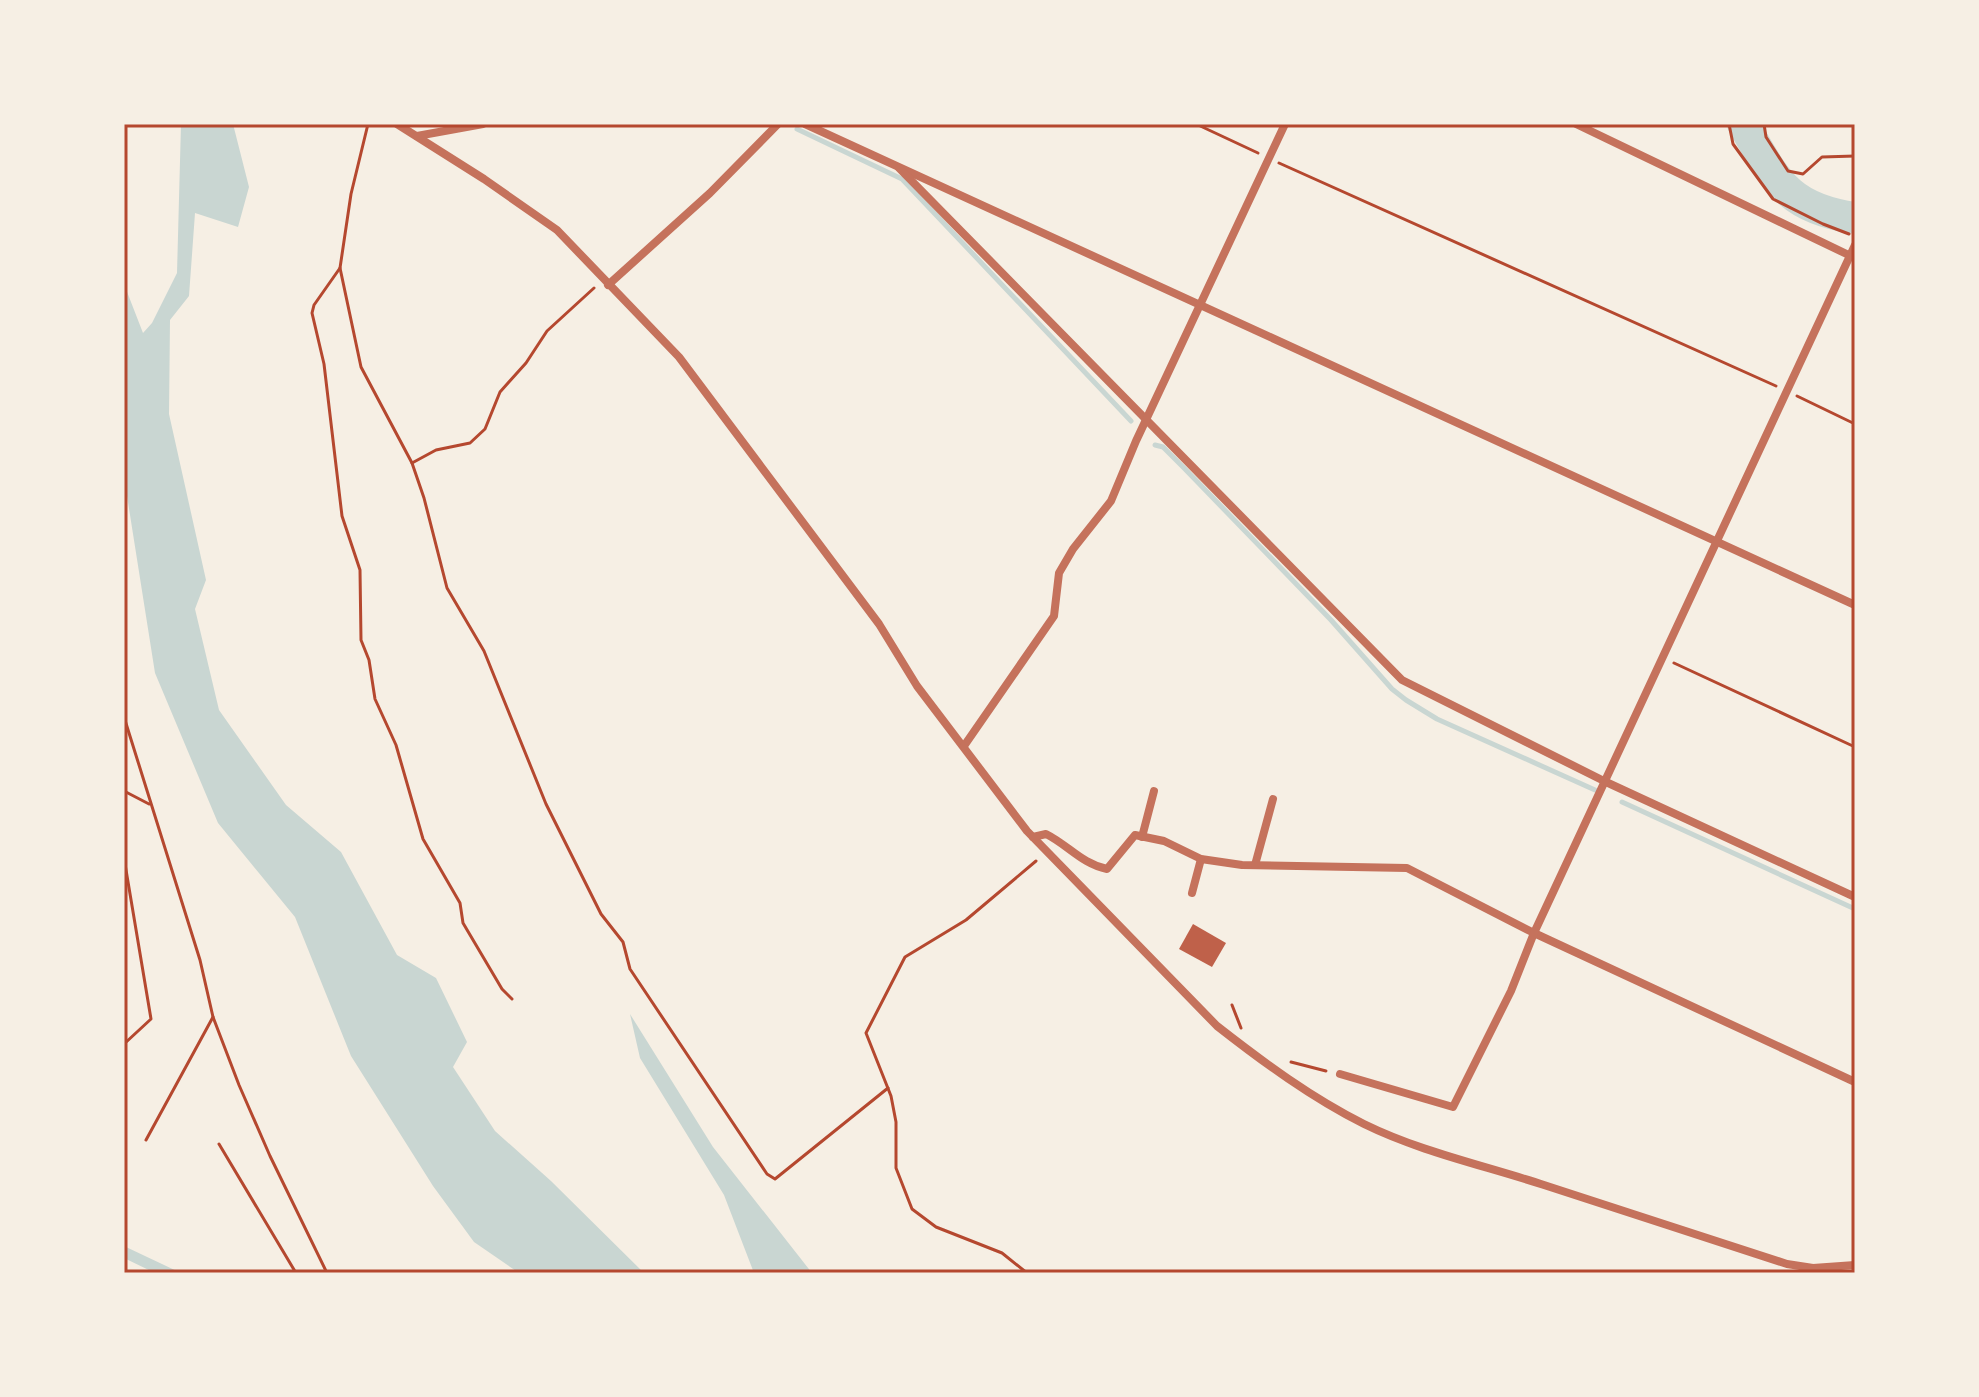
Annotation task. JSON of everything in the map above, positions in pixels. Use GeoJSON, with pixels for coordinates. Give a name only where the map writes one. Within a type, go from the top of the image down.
{"type":"FeatureCollection","features":[{"type":"Feature","properties":{"kind":"street"},"geometry":{"type":"LineString","coordinates":[[397,124],[557,230],[679,357],[879,624],[917,686],[1033,837],[1217,1026],[1279,1073],[1363,1124],[1434,1153],[1542,1184],[1787,1264],[1813,1268],[1855,1265]]}},
{"type":"Feature","properties":{"kind":"street"},"geometry":{"type":"LineString","coordinates":[[416,136],[483,124]]}},
{"type":"Feature","properties":{"kind":"street"},"geometry":{"type":"LineString","coordinates":[[606,283],[710,193],[778,124]]}},
{"type":"Feature","properties":{"kind":"street"},"geometry":{"type":"LineString","coordinates":[[805,124],[1855,605]]}},
{"type":"Feature","properties":{"kind":"street"},"geometry":{"type":"LineString","coordinates":[[964,746],[1054,616],[1059,573],[1073,549],[1111,501],[1285,124]]}},
{"type":"Feature","properties":{"kind":"street"},"geometry":{"type":"LineString","coordinates":[[1576,124],[1852,257]]}},
{"type":"Feature","properties":{"kind":"street"},"geometry":{"type":"LineString","coordinates":[[899,168],[1402,680],[1606,782],[1855,897]]}},
{"type":"Feature","properties":{"kind":"street"},"geometry":{"type":"LineString","coordinates":[[1340,1074],[1453,1107],[1511,991],[1534,933],[1855,245]]}},
{"type":"Feature","properties":{"kind":"street"},"geometry":{"type":"LineString","coordinates":[[1142,837],[1154,791]]}},
{"type":"Feature","properties":{"kind":"street"},"geometry":{"type":"LineString","coordinates":[[1255,865],[1273,799]]}},
{"type":"Feature","properties":{"kind":"street"},"geometry":{"type":"LineString","coordinates":[[1033,837],[1046,834],[1061,841],[1089,866],[1107,869],[1135,835],[1164,841],[1201,859],[1255,865],[1407,868],[1534,933],[1855,1082]]}},
{"type":"Feature","properties":{"kind":"street"},"geometry":{"type":"LineString","coordinates":[[1192,893],[1201,859]]}},
{"type":"Feature","properties":{"kind":"path"},"geometry":{"type":"LineString","coordinates":[[368,124],[351,194],[340,268],[361,367],[412,463],[447,588],[484,651],[546,804],[601,914],[623,942],[630,969],[767,1174],[775,1179],[888,1088]]}},
{"type":"Feature","properties":{"kind":"path"},"geometry":{"type":"LineString","coordinates":[[1196,124],[1855,424]]}},
{"type":"Feature","properties":{"kind":"path"},"geometry":{"type":"LineString","coordinates":[[1729,124],[1733,144],[1773,199],[1855,236]]}},
{"type":"Feature","properties":{"kind":"path"},"geometry":{"type":"LineString","coordinates":[[1764,124],[1766,137],[1788,171],[1803,174],[1822,157],[1855,156]]}},
{"type":"Feature","properties":{"kind":"path"},"geometry":{"type":"LineString","coordinates":[[340,268],[314,305],[312,313],[324,364],[342,516],[360,570],[361,640],[369,660],[375,699],[396,745],[423,839],[460,903],[463,923],[502,989],[512,999]]}},
{"type":"Feature","properties":{"kind":"path"},"geometry":{"type":"LineString","coordinates":[[412,463],[436,450],[470,443],[485,429],[500,392],[526,363],[547,331],[566,311],[606,283]]}},
{"type":"Feature","properties":{"kind":"path"},"geometry":{"type":"LineString","coordinates":[[1663,658],[1855,747]]}},
{"type":"Feature","properties":{"kind":"path"},"geometry":{"type":"LineString","coordinates":[[124,717],[200,960],[213,1017],[270,1156],[327,1273]]}},
{"type":"Feature","properties":{"kind":"path"},"geometry":{"type":"LineString","coordinates":[[124,791],[150,804]]}},
{"type":"Feature","properties":{"kind":"path"},"geometry":{"type":"LineString","coordinates":[[1027,1273],[1002,1253],[936,1227],[912,1209],[896,1168],[896,1122],[888,1088],[866,1033],[905,957],[966,920],[1048,851]]}},
{"type":"Feature","properties":{"kind":"path"},"geometry":{"type":"LineString","coordinates":[[124,858],[151,1019],[124,1044]]}},
{"type":"Feature","properties":{"kind":"path"},"geometry":{"type":"LineString","coordinates":[[1232,1005],[1242,1029]]}},
{"type":"Feature","properties":{"kind":"path"},"geometry":{"type":"LineString","coordinates":[[146,1140],[213,1017]]}},
{"type":"Feature","properties":{"kind":"path"},"geometry":{"type":"LineString","coordinates":[[1281,1060],[1340,1074]]}},
{"type":"Feature","properties":{"kind":"path"},"geometry":{"type":"LineString","coordinates":[[219,1144],[296,1273]]}},
{"type":"Feature","properties":{"kind":"shaded area"},"geometry":{"type":"Polygon","coordinates":[[[181,124],[233,124],[249,187],[238,227],[195,213],[189,296],[170,320],[169,414],[206,580],[195,609],[219,710],[286,805],[341,852],[397,955],[436,978],[467,1042],[453,1067],[495,1131],[551,1181],[644,1273],[519,1273],[474,1242],[433,1186],[351,1056],[295,917],[218,823],[155,673],[124,477],[124,284],[143,333],[152,323],[177,273],[181,124]]]}},
{"type":"Feature","properties":{"kind":"shaded area"},"geometry":{"type":"Polygon","coordinates":[[[630,1014],[713,1147],[812,1273],[754,1273],[724,1195],[640,1058],[630,1014]]]}},
{"type":"Feature","properties":{"kind":"shaded area"},"geometry":{"type":"Polygon","coordinates":[[[124,1245],[181,1273],[155,1273],[124,1258],[124,1245]]]}},
{"type":"Feature","properties":{"kind":"building"},"geometry":{"type":"Polygon","coordinates":[[[1193,924],[1226,943],[1212,967],[1179,949],[1193,924]]]}},
{"type":"Feature","properties":{"kind":"waterway"},"geometry":{"type":"LineString","coordinates":[[1743,124],[1775,176],[1798,199],[1813,207],[1855,218]]}},
{"type":"Feature","properties":{"kind":"waterway"},"geometry":{"type":"LineString","coordinates":[[797,129],[902,179],[1131,421]]}},
{"type":"Feature","properties":{"kind":"waterway"},"geometry":{"type":"LineString","coordinates":[[1155,445],[1163,447],[1184,468],[1331,620],[1392,689],[1406,700],[1437,719],[1595,790]]}},
{"type":"Feature","properties":{"kind":"waterway"},"geometry":{"type":"LineString","coordinates":[[1622,802],[1855,909]]}}]}
